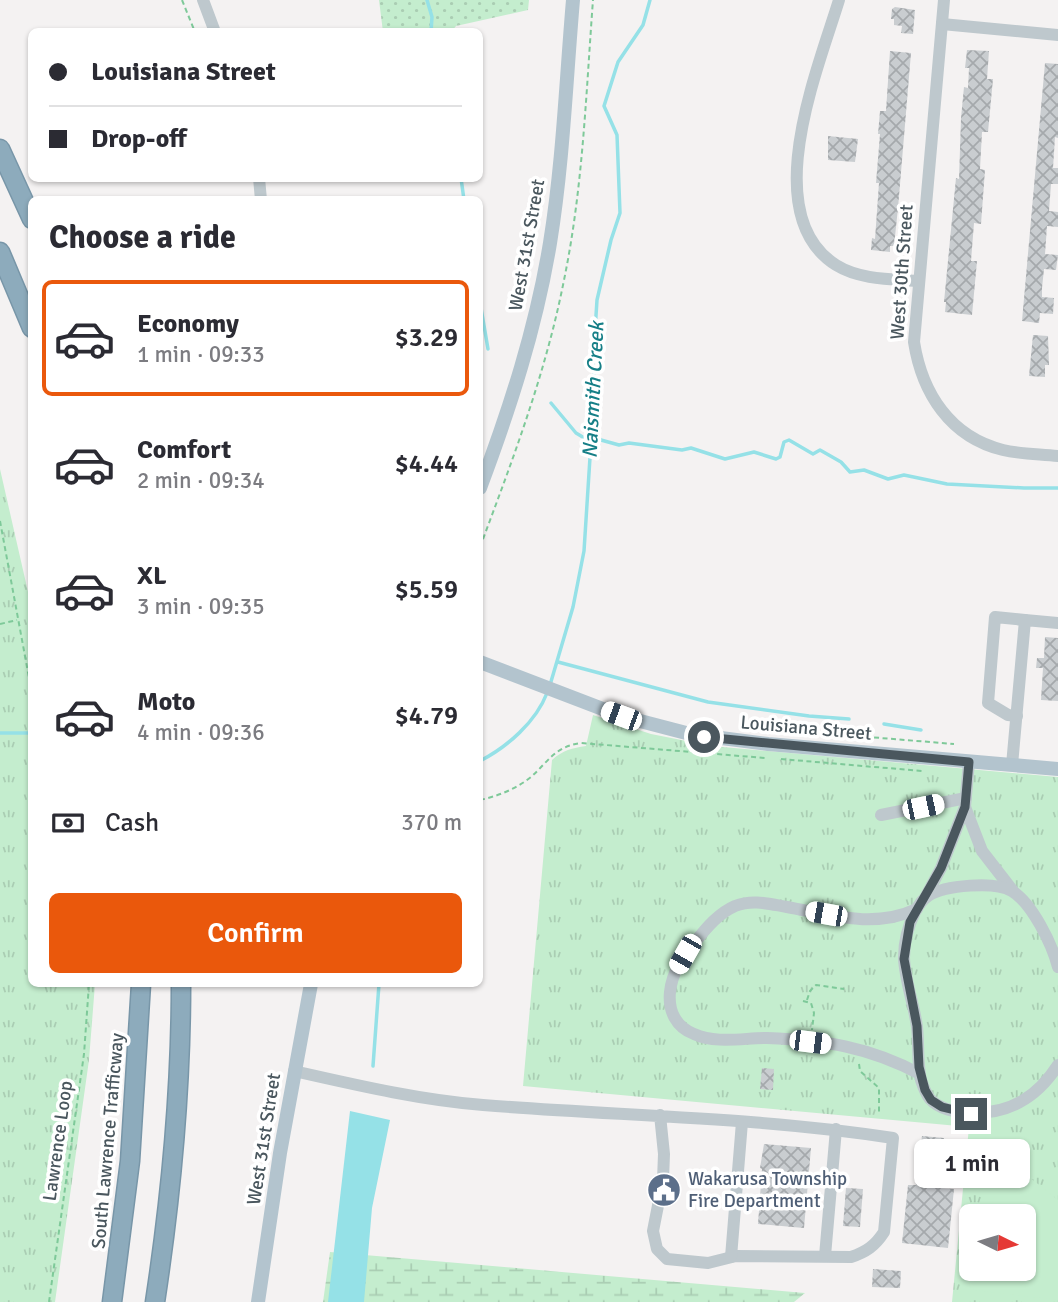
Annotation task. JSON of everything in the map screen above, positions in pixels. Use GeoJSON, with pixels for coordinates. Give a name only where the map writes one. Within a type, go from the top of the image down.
{"type":"FeatureCollection","features":[{"type":"Feature","properties":{"kind":"highway"},"geometry":{"type":"LineString","coordinates":[[0,149],[28,210]]}},
{"type":"Feature","properties":{"kind":"highway"},"geometry":{"type":"LineString","coordinates":[[0,251],[28,318]]}},
{"type":"Feature","properties":{"kind":"highway","name":"South Lawrence Trafficway"},"geometry":{"type":"LineString","coordinates":[[112,1302],[130,1161],[141,987]]}},
{"type":"Feature","properties":{"kind":"highway"},"geometry":{"type":"LineString","coordinates":[[155,1302],[176,1128],[181,987]]}},
{"type":"Feature","properties":{"kind":"main road","name":"West 31st Street"},"geometry":{"type":"LineString","coordinates":[[483,480],[515,391],[547,258],[559,179],[573,0]]}},
{"type":"Feature","properties":{"kind":"main road","name":"Louisiana Street"},"geometry":{"type":"LineString","coordinates":[[483,663],[642,723],[718,739],[1058,769]]}},
{"type":"Feature","properties":{"kind":"main road","name":"West 31st Street"},"geometry":{"type":"LineString","coordinates":[[258,1302],[294,1072],[310,987]]}},
{"type":"Feature","properties":{"kind":"street"},"geometry":{"type":"LineString","coordinates":[[203,0],[214,28]]}},
{"type":"Feature","properties":{"kind":"street"},"geometry":{"type":"LineString","coordinates":[[839,0],[805,114],[797,179],[799,213],[812,242],[836,265],[865,276],[919,281]]}},
{"type":"Feature","properties":{"kind":"street","name":"West 30th Street"},"geometry":{"type":"LineString","coordinates":[[944,0],[914,342],[921,378],[941,412],[965,433],[989,445],[1014,452],[1058,456]]}},
{"type":"Feature","properties":{"kind":"street"},"geometry":{"type":"LineString","coordinates":[[942,24],[1058,35]]}},
{"type":"Feature","properties":{"kind":"street"},"geometry":{"type":"LineString","coordinates":[[1017,716],[1008,715],[988,703],[995,617],[1058,623]]}},
{"type":"Feature","properties":{"kind":"street"},"geometry":{"type":"LineString","coordinates":[[1012,765],[1025,620]]}},
{"type":"Feature","properties":{"kind":"street"},"geometry":{"type":"LineString","coordinates":[[969,762],[966,802],[944,860],[910,922],[904,959],[917,1026],[920,1074],[931,1100],[942,1107],[964,1113],[987,1113],[1004,1110],[1029,1098],[1043,1086],[1058,1065]]}},
{"type":"Feature","properties":{"kind":"street"},"geometry":{"type":"LineString","coordinates":[[881,815],[966,802]]}},
{"type":"Feature","properties":{"kind":"street"},"geometry":{"type":"LineString","coordinates":[[966,802],[982,851],[1035,917],[1047,937],[1058,967]]}},
{"type":"Feature","properties":{"kind":"street"},"geometry":{"type":"LineString","coordinates":[[926,896],[946,890],[979,886],[1005,888],[1014,892]]}},
{"type":"Feature","properties":{"kind":"street"},"geometry":{"type":"LineString","coordinates":[[917,909],[903,915],[867,921],[759,902],[748,903],[722,913],[685,954],[671,984],[670,998],[671,1010],[682,1028],[706,1038],[766,1038],[861,1049],[920,1074]]}},
{"type":"Feature","properties":{"kind":"street"},"geometry":{"type":"LineString","coordinates":[[294,1072],[481,1105],[660,1115],[836,1129],[893,1138],[884,1232],[877,1243],[865,1252],[850,1257],[731,1257],[708,1264],[667,1259],[657,1249],[653,1231],[663,1180],[664,1154],[660,1115]]}},
{"type":"Feature","properties":{"kind":"street"},"geometry":{"type":"LineString","coordinates":[[731,1257],[742,1122]]}},
{"type":"Feature","properties":{"kind":"street"},"geometry":{"type":"LineString","coordinates":[[825,1256],[836,1129]]}},
{"type":"Feature","properties":{"kind":"path"},"geometry":{"type":"LineString","coordinates":[[183,0],[194,28]]}},
{"type":"Feature","properties":{"kind":"path"},"geometry":{"type":"LineString","coordinates":[[0,521],[28,673]]}},
{"type":"Feature","properties":{"kind":"path"},"geometry":{"type":"LineString","coordinates":[[0,624],[18,620]]}},
{"type":"Feature","properties":{"kind":"path"},"geometry":{"type":"LineString","coordinates":[[737,726],[954,744]]}},
{"type":"Feature","properties":{"kind":"path"},"geometry":{"type":"LineString","coordinates":[[483,799],[518,786],[555,752],[573,744],[590,743],[768,758]]}},
{"type":"Feature","properties":{"kind":"path"},"geometry":{"type":"LineString","coordinates":[[781,759],[919,772],[933,770]]}},
{"type":"Feature","properties":{"kind":"path"},"geometry":{"type":"LineString","coordinates":[[807,1001],[810,991],[816,985],[844,989]]}},
{"type":"Feature","properties":{"kind":"path","name":"Lawrence Loop"},"geometry":{"type":"LineString","coordinates":[[49,1302],[84,1054],[89,987]]}},
{"type":"Feature","properties":{"kind":"path"},"geometry":{"type":"LineString","coordinates":[[803,1000],[811,1003],[814,1013],[810,1042]]}},
{"type":"Feature","properties":{"kind":"path"},"geometry":{"type":"LineString","coordinates":[[861,1049],[860,1072],[879,1088],[879,1114]]}},
{"type":"Feature","properties":{"kind":"green space"},"geometry":{"type":"Polygon","coordinates":[[[379,0],[529,0],[528,10],[454,28],[382,28],[379,0]]]}},
{"type":"Feature","properties":{"kind":"green space"},"geometry":{"type":"Polygon","coordinates":[[[0,469],[28,592],[28,987],[95,987],[89,1060],[55,1302],[0,1302],[0,469]]]}},
{"type":"Feature","properties":{"kind":"green space"},"geometry":{"type":"Polygon","coordinates":[[[593,715],[651,734],[712,746],[1058,777],[1058,1302],[952,1302],[959,1230],[959,1281],[1036,1281],[1036,1204],[962,1204],[969,1127],[523,1086],[552,760],[568,750],[586,746],[593,715]]]}},
{"type":"Feature","properties":{"kind":"green space"},"geometry":{"type":"Polygon","coordinates":[[[1006,1169],[1033,1180],[1058,1200],[1058,1300],[975,1290],[969,1286],[970,1281],[1036,1281],[1036,1204],[992,1204],[1006,1169]]]}},
{"type":"Feature","properties":{"kind":"green space"},"geometry":{"type":"Polygon","coordinates":[[[330,1252],[805,1293],[794,1302],[323,1302],[330,1252]]]}},
{"type":"Feature","properties":{"kind":"water"},"geometry":{"type":"Polygon","coordinates":[[[350,1111],[390,1120],[372,1208],[364,1302],[328,1302],[350,1111]]]}},
{"type":"Feature","properties":{"kind":"building"},"geometry":{"type":"Polygon","coordinates":[[[895,7],[915,10],[913,34],[901,33],[902,26],[894,25],[894,19],[891,19],[892,9],[895,7]]]}},
{"type":"Feature","properties":{"kind":"building"},"geometry":{"type":"Polygon","coordinates":[[[967,50],[989,51],[987,79],[993,79],[988,132],[982,132],[980,169],[985,170],[981,224],[974,223],[971,261],[977,261],[972,315],[945,312],[944,302],[956,178],[959,179],[964,87],[968,88],[969,68],[965,68],[967,50]]]}},
{"type":"Feature","properties":{"kind":"building"},"geometry":{"type":"Polygon","coordinates":[[[890,51],[911,53],[894,246],[890,246],[890,252],[871,250],[872,238],[875,239],[879,183],[876,183],[880,111],[886,111],[890,51]]]}},
{"type":"Feature","properties":{"kind":"building"},"geometry":{"type":"Polygon","coordinates":[[[1045,63],[1058,64],[1058,138],[1055,137],[1053,168],[1058,168],[1058,184],[1051,184],[1049,211],[1058,212],[1058,227],[1047,226],[1045,254],[1058,255],[1056,270],[1044,269],[1042,288],[1042,297],[1054,298],[1053,314],[1040,313],[1039,323],[1022,321],[1045,63]]]}},
{"type":"Feature","properties":{"kind":"building"},"geometry":{"type":"Polygon","coordinates":[[[828,136],[858,139],[855,162],[828,160],[828,136]]]}},
{"type":"Feature","properties":{"kind":"building"},"geometry":{"type":"Polygon","coordinates":[[[1033,335],[1048,336],[1049,365],[1045,365],[1045,377],[1029,376],[1033,335]]]}},
{"type":"Feature","properties":{"kind":"building"},"geometry":{"type":"Polygon","coordinates":[[[1045,637],[1058,638],[1058,701],[1041,700],[1043,668],[1036,668],[1037,658],[1044,658],[1045,637]]]}},
{"type":"Feature","properties":{"kind":"building"},"geometry":{"type":"Polygon","coordinates":[[[762,1068],[774,1069],[773,1090],[760,1089],[762,1068]]]}},
{"type":"Feature","properties":{"kind":"building"},"geometry":{"type":"Polygon","coordinates":[[[922,1136],[944,1138],[939,1188],[954,1189],[948,1248],[902,1243],[908,1185],[916,1185],[922,1136]]]}},
{"type":"Feature","properties":{"kind":"building"},"geometry":{"type":"Polygon","coordinates":[[[764,1144],[811,1148],[804,1228],[758,1224],[760,1168],[764,1144]]]}},
{"type":"Feature","properties":{"kind":"building"},"geometry":{"type":"Polygon","coordinates":[[[846,1188],[863,1189],[860,1227],[843,1226],[846,1188]]]}},
{"type":"Feature","properties":{"kind":"building"},"geometry":{"type":"Polygon","coordinates":[[[873,1269],[901,1271],[900,1288],[872,1287],[873,1269]]]}},
{"type":"Feature","properties":{"kind":"waterway"},"geometry":{"type":"LineString","coordinates":[[427,0],[432,17],[431,28]]}},
{"type":"Feature","properties":{"kind":"waterway","name":"Naismith Creek"},"geometry":{"type":"LineString","coordinates":[[550,685],[573,607],[584,551],[591,442],[587,427],[596,398],[593,362],[597,300],[620,213],[617,135],[604,106],[618,62],[643,25],[650,0]]}},
{"type":"Feature","properties":{"kind":"waterway"},"geometry":{"type":"LineString","coordinates":[[462,182],[463,196]]}},
{"type":"Feature","properties":{"kind":"waterway"},"geometry":{"type":"LineString","coordinates":[[483,320],[488,349]]}},
{"type":"Feature","properties":{"kind":"waterway"},"geometry":{"type":"LineString","coordinates":[[551,403],[576,433],[591,442],[601,440],[619,445],[629,443],[682,450],[691,448],[725,459],[754,452],[776,459],[780,457],[784,442],[789,440],[813,454],[820,450],[841,462],[850,472],[864,470],[888,479],[904,475],[947,484],[1058,488]]}},
{"type":"Feature","properties":{"kind":"waterway"},"geometry":{"type":"LineString","coordinates":[[558,662],[708,702],[849,719]]}},
{"type":"Feature","properties":{"kind":"waterway","name":"Naismith Creek"},"geometry":{"type":"LineString","coordinates":[[483,759],[520,733],[536,714],[547,693]]}},
{"type":"Feature","properties":{"kind":"waterway"},"geometry":{"type":"LineString","coordinates":[[884,724],[921,730]]}},
{"type":"Feature","properties":{"kind":"waterway","name":"Naismith Creek"},"geometry":{"type":"LineString","coordinates":[[0,733],[28,733]]}},
{"type":"Feature","properties":{"kind":"waterway"},"geometry":{"type":"LineString","coordinates":[[373,1066],[379,987]]}},
{"type":"Feature","properties":{"kind":"place","name":"Wakarusa Township Fire Department"},"geometry":{"type":"Point","coordinates":[664,1190]}},
{"type":"Feature","properties":{"kind":"route"},"geometry":{"type":"LineString","coordinates":[[704,737],[969,762],[965,807],[941,868],[910,922],[904,959],[917,1026],[921,1080],[925,1090],[931,1100],[942,1107],[971,1114]]}}]}
